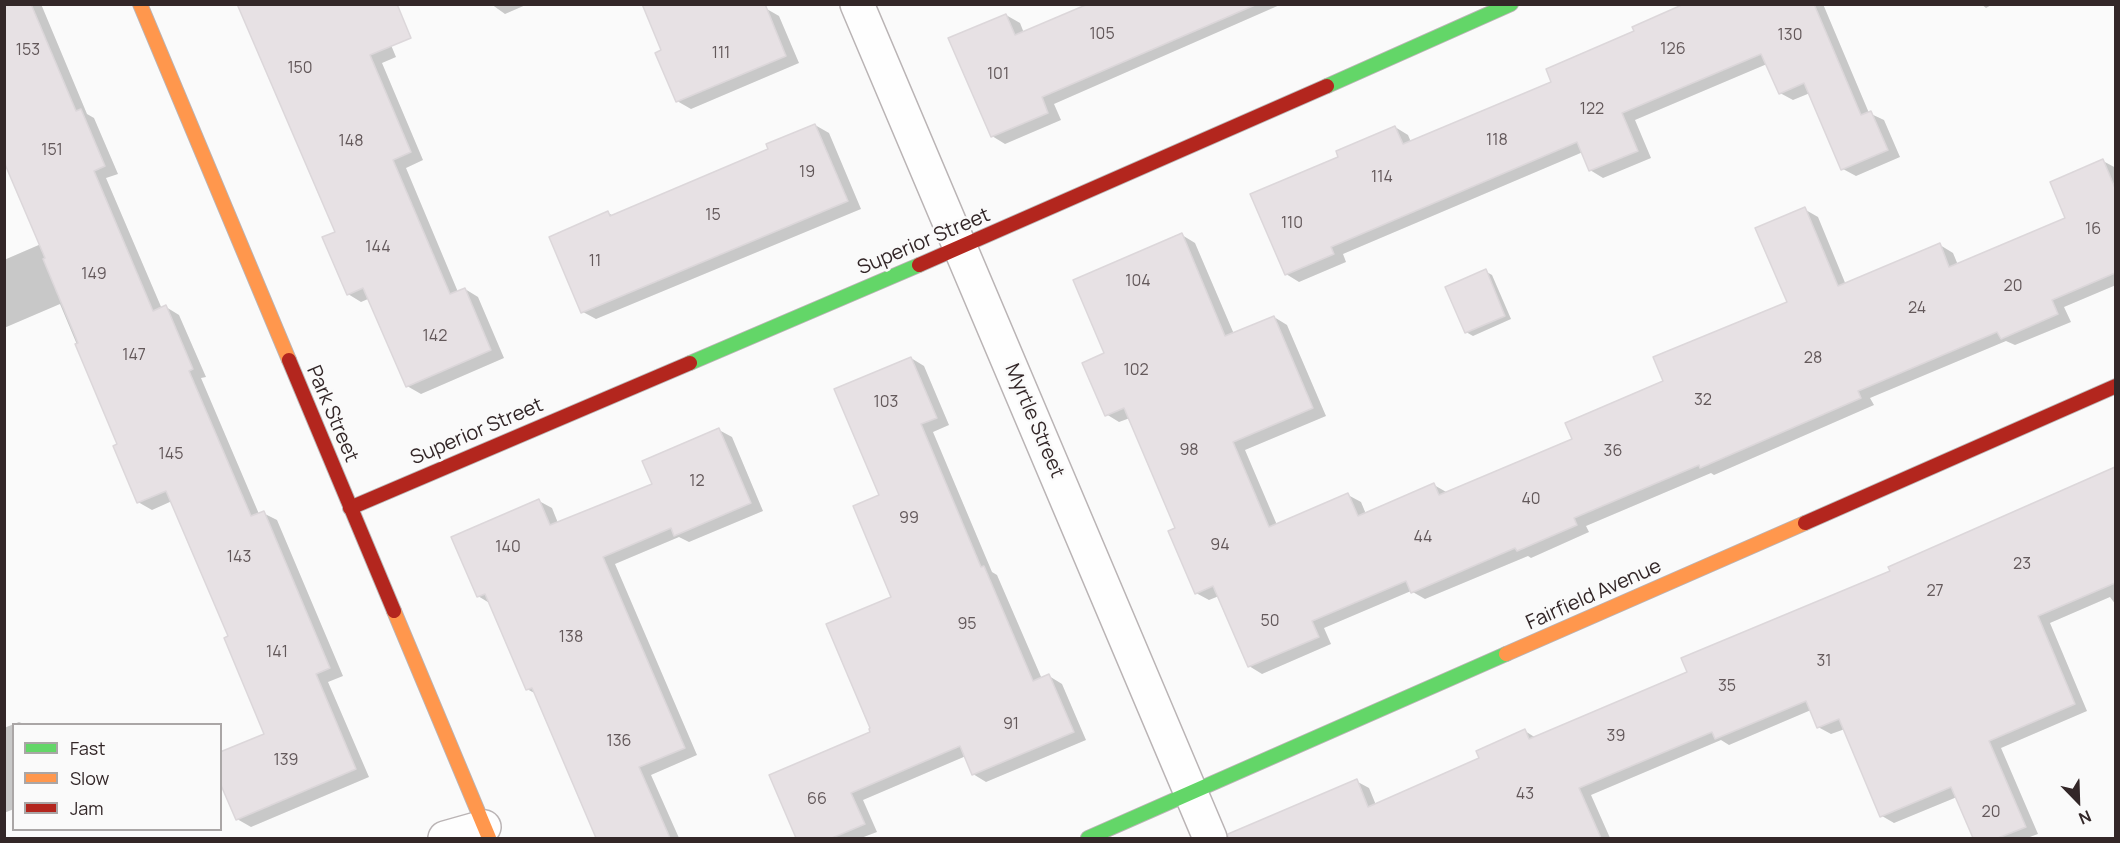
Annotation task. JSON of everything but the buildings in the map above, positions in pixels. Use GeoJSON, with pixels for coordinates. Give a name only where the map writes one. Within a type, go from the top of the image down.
{"type":"FeatureCollection","features":[{"type":"Feature","properties":{"kind":"street","name":"Park Street"},"geometry":{"type":"LineString","coordinates":[[140,4],[487,833]]}},
{"type":"Feature","properties":{"kind":"street","name":"Myrtle Street"},"geometry":{"type":"LineString","coordinates":[[857,4],[1210,838]]}},
{"type":"Feature","properties":{"kind":"street","name":"Superior Street"},"geometry":{"type":"LineString","coordinates":[[350,508],[960,248],[1511,4]]}},
{"type":"Feature","properties":{"kind":"street","name":"Fairfield Avenue"},"geometry":{"type":"LineString","coordinates":[[1088,838],[2115,386]]}},
{"type":"Feature","properties":{"kind":"street"},"geometry":{"type":"LineString","coordinates":[[445,838],[487,833]]}},
{"type":"Feature","properties":{"kind":"traffic: fast"},"geometry":{"type":"LineString","coordinates":[[1327,86],[1511,4]]}},
{"type":"Feature","properties":{"kind":"traffic: fast"},"geometry":{"type":"LineString","coordinates":[[690,363],[919,265]]}},
{"type":"Feature","properties":{"kind":"traffic: fast"},"geometry":{"type":"LineString","coordinates":[[1088,838],[1506,654]]}},
{"type":"Feature","properties":{"kind":"traffic: slow"},"geometry":{"type":"LineString","coordinates":[[140,4],[289,360]]}},
{"type":"Feature","properties":{"kind":"traffic: slow"},"geometry":{"type":"LineString","coordinates":[[1506,654],[1805,523]]}},
{"type":"Feature","properties":{"kind":"traffic: slow"},"geometry":{"type":"LineString","coordinates":[[394,611],[489,838]]}},
{"type":"Feature","properties":{"kind":"traffic: jam"},"geometry":{"type":"LineString","coordinates":[[919,265],[1327,86]]}},
{"type":"Feature","properties":{"kind":"traffic: jam"},"geometry":{"type":"LineString","coordinates":[[289,360],[394,611]]}},
{"type":"Feature","properties":{"kind":"traffic: jam"},"geometry":{"type":"LineString","coordinates":[[350,508],[690,363]]}},
{"type":"Feature","properties":{"kind":"traffic: jam"},"geometry":{"type":"LineString","coordinates":[[1805,523],[2116,386]]}}]}
